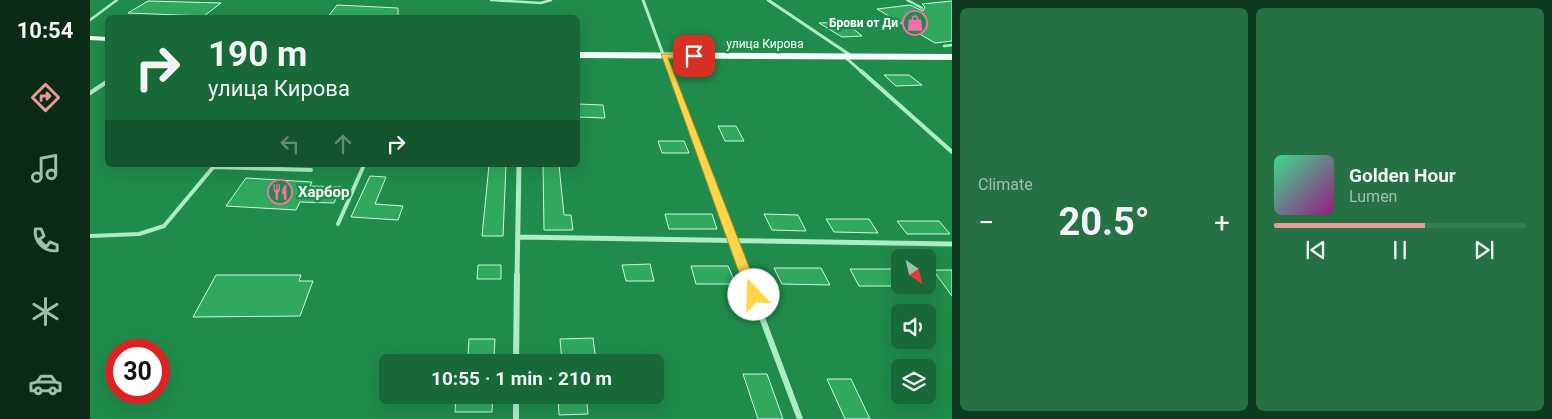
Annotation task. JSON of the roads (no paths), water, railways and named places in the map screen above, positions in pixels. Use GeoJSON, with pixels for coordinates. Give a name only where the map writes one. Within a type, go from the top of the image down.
{"type":"FeatureCollection","features":[{"type":"Feature","properties":{"kind":"main road"},"geometry":{"type":"LineString","coordinates":[[90,38],[105,40]]}},
{"type":"Feature","properties":{"kind":"main road","name":"улица Кирова"},"geometry":{"type":"LineString","coordinates":[[580,55],[952,57]]}},
{"type":"Feature","properties":{"kind":"street"},"geometry":{"type":"LineString","coordinates":[[643,0],[800,419]]}},
{"type":"Feature","properties":{"kind":"street"},"geometry":{"type":"LineString","coordinates":[[768,0],[849,57],[952,152]]}},
{"type":"Feature","properties":{"kind":"street"},"geometry":{"type":"LineString","coordinates":[[90,93],[105,83]]}},
{"type":"Feature","properties":{"kind":"street"},"geometry":{"type":"LineString","coordinates":[[516,354],[519,167]]}},
{"type":"Feature","properties":{"kind":"street"},"geometry":{"type":"LineString","coordinates":[[518,237],[952,244]]}},
{"type":"Feature","properties":{"kind":"street"},"geometry":{"type":"LineString","coordinates":[[516,404],[516,419]]}},
{"type":"Feature","properties":{"kind":"lane"},"geometry":{"type":"LineString","coordinates":[[90,20],[118,0]]}},
{"type":"Feature","properties":{"kind":"lane"},"geometry":{"type":"LineString","coordinates":[[490,0],[541,3],[551,0]]}},
{"type":"Feature","properties":{"kind":"lane"},"geometry":{"type":"LineString","coordinates":[[907,0],[922,8]]}},
{"type":"Feature","properties":{"kind":"lane"},"geometry":{"type":"LineString","coordinates":[[944,46],[952,45]]}},
{"type":"Feature","properties":{"kind":"lane"},"geometry":{"type":"LineString","coordinates":[[90,236],[138,234],[164,226],[213,167]]}},
{"type":"Feature","properties":{"kind":"lane"},"geometry":{"type":"LineString","coordinates":[[238,167],[311,170]]}},
{"type":"Feature","properties":{"kind":"lane"},"geometry":{"type":"LineString","coordinates":[[338,224],[363,167]]}},
{"type":"Feature","properties":{"kind":"place","name":"Брови от Ди"},"geometry":{"type":"Point","coordinates":[915,23]}},
{"type":"Feature","properties":{"kind":"place","name":"Харбор"},"geometry":{"type":"Point","coordinates":[280,192]}}]}
